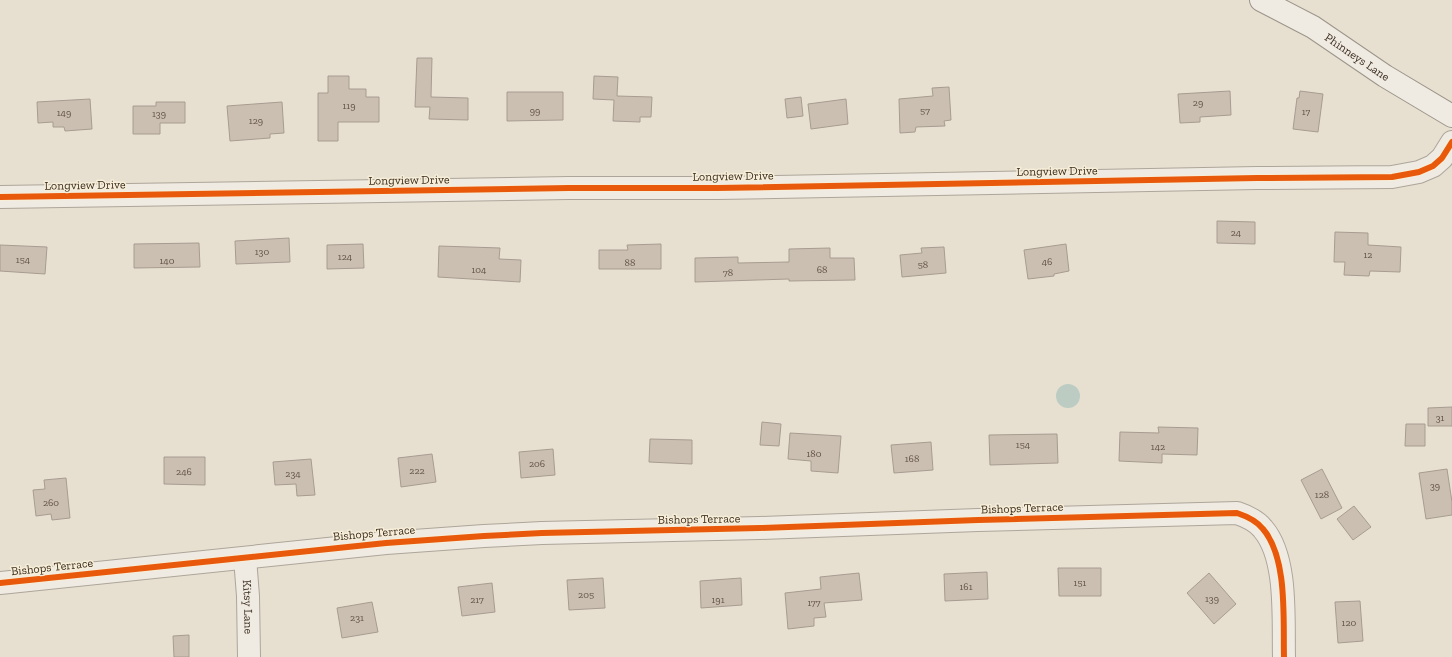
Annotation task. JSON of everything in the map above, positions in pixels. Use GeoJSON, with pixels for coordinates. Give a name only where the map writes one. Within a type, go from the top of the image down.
{"type":"FeatureCollection","features":[{"type":"Feature","properties":{"kind":"street","name":"Phinneys Lane"},"geometry":{"type":"LineString","coordinates":[[1261,0],[1314,28],[1384,76],[1452,116]]}},
{"type":"Feature","properties":{"kind":"street","name":"Longview Drive"},"geometry":{"type":"LineString","coordinates":[[0,197],[576,188],[725,188],[1256,178],[1392,177],[1419,172],[1433,166],[1442,158],[1452,142]]}},
{"type":"Feature","properties":{"kind":"street","name":"Bishops Terrace"},"geometry":{"type":"LineString","coordinates":[[0,583],[386,543],[542,533],[760,528],[1237,513],[1246,516],[1262,527],[1270,537],[1276,553],[1283,588],[1284,657]]}},
{"type":"Feature","properties":{"kind":"street","name":"Kitsy Lane"},"geometry":{"type":"LineString","coordinates":[[245,558],[250,657]]}},
{"type":"Feature","properties":{"kind":"shaded area"},"geometry":{"type":"Polygon","coordinates":[[[1063,384],[1073,384],[1080,391],[1080,401],[1073,408],[1063,408],[1056,401],[1056,391],[1063,384]]]}},
{"type":"Feature","properties":{"kind":"building"},"geometry":{"type":"Polygon","coordinates":[[[417,58],[432,58],[431,97],[468,98],[468,120],[429,119],[430,107],[415,107],[417,58]]]}},
{"type":"Feature","properties":{"kind":"building"},"geometry":{"type":"Polygon","coordinates":[[[328,76],[349,76],[349,89],[366,89],[366,97],[379,97],[379,122],[338,122],[338,141],[318,141],[318,93],[328,93],[328,76]]]}},
{"type":"Feature","properties":{"kind":"building"},"geometry":{"type":"Polygon","coordinates":[[[594,76],[618,77],[617,96],[652,97],[651,117],[640,117],[640,122],[613,121],[614,100],[593,99],[594,76]]]}},
{"type":"Feature","properties":{"kind":"building"},"geometry":{"type":"Polygon","coordinates":[[[949,87],[951,120],[944,121],[945,126],[916,127],[915,132],[900,133],[899,99],[933,96],[932,88],[949,87]]]}},
{"type":"Feature","properties":{"kind":"building"},"geometry":{"type":"Polygon","coordinates":[[[1230,91],[1231,115],[1200,117],[1200,122],[1180,123],[1178,94],[1230,91]]]}},
{"type":"Feature","properties":{"kind":"building"},"geometry":{"type":"Polygon","coordinates":[[[1300,91],[1323,94],[1318,132],[1293,129],[1297,98],[1299,98],[1300,91]]]}},
{"type":"Feature","properties":{"kind":"building"},"geometry":{"type":"Polygon","coordinates":[[[507,92],[563,92],[563,120],[507,121],[507,92]]]}},
{"type":"Feature","properties":{"kind":"building"},"geometry":{"type":"Polygon","coordinates":[[[801,97],[803,116],[787,118],[785,99],[801,97]]]}},
{"type":"Feature","properties":{"kind":"building"},"geometry":{"type":"Polygon","coordinates":[[[90,99],[92,129],[65,131],[64,127],[53,127],[53,122],[38,123],[37,102],[90,99]]]}},
{"type":"Feature","properties":{"kind":"building"},"geometry":{"type":"Polygon","coordinates":[[[846,99],[848,124],[811,129],[808,104],[846,99]]]}},
{"type":"Feature","properties":{"kind":"building"},"geometry":{"type":"Polygon","coordinates":[[[156,102],[185,102],[185,123],[160,123],[160,134],[133,134],[133,106],[156,106],[156,102]]]}},
{"type":"Feature","properties":{"kind":"building"},"geometry":{"type":"Polygon","coordinates":[[[282,102],[284,133],[270,134],[270,138],[230,141],[227,106],[282,102]]]}},
{"type":"Feature","properties":{"kind":"building"},"geometry":{"type":"Polygon","coordinates":[[[1217,221],[1255,222],[1255,244],[1217,243],[1217,221]]]}},
{"type":"Feature","properties":{"kind":"building"},"geometry":{"type":"Polygon","coordinates":[[[1335,232],[1368,233],[1368,245],[1401,247],[1400,272],[1370,271],[1369,276],[1344,275],[1345,262],[1334,262],[1335,232]]]}},
{"type":"Feature","properties":{"kind":"building"},"geometry":{"type":"Polygon","coordinates":[[[289,238],[290,262],[236,264],[235,241],[289,238]]]}},
{"type":"Feature","properties":{"kind":"building"},"geometry":{"type":"Polygon","coordinates":[[[199,243],[200,267],[134,268],[134,244],[199,243]]]}},
{"type":"Feature","properties":{"kind":"building"},"geometry":{"type":"Polygon","coordinates":[[[363,244],[364,268],[327,269],[327,245],[363,244]]]}},
{"type":"Feature","properties":{"kind":"building"},"geometry":{"type":"Polygon","coordinates":[[[661,244],[661,269],[599,269],[599,250],[628,250],[627,245],[661,244]]]}},
{"type":"Feature","properties":{"kind":"building"},"geometry":{"type":"Polygon","coordinates":[[[1066,244],[1069,271],[1054,274],[1054,276],[1028,279],[1024,250],[1066,244]]]}},
{"type":"Feature","properties":{"kind":"building"},"geometry":{"type":"Polygon","coordinates":[[[0,245],[47,247],[45,274],[0,271],[0,245]]]}},
{"type":"Feature","properties":{"kind":"building"},"geometry":{"type":"Polygon","coordinates":[[[439,246],[500,248],[499,259],[521,260],[520,282],[438,277],[439,246]]]}},
{"type":"Feature","properties":{"kind":"building"},"geometry":{"type":"Polygon","coordinates":[[[944,247],[946,273],[902,277],[900,255],[922,253],[921,248],[944,247]]]}},
{"type":"Feature","properties":{"kind":"building"},"geometry":{"type":"Polygon","coordinates":[[[830,248],[830,258],[854,258],[855,280],[789,281],[789,279],[695,282],[695,258],[738,257],[738,263],[789,262],[789,249],[830,248]]]}},
{"type":"Feature","properties":{"kind":"building"},"geometry":{"type":"Polygon","coordinates":[[[1452,407],[1452,426],[1428,426],[1428,408],[1452,407]]]}},
{"type":"Feature","properties":{"kind":"building"},"geometry":{"type":"Polygon","coordinates":[[[762,422],[781,424],[779,446],[760,445],[762,422]]]}},
{"type":"Feature","properties":{"kind":"building"},"geometry":{"type":"Polygon","coordinates":[[[1406,424],[1425,424],[1425,446],[1405,446],[1406,424]]]}},
{"type":"Feature","properties":{"kind":"building"},"geometry":{"type":"Polygon","coordinates":[[[1158,427],[1198,428],[1197,455],[1162,454],[1162,463],[1119,461],[1120,432],[1159,433],[1158,427]]]}},
{"type":"Feature","properties":{"kind":"building"},"geometry":{"type":"Polygon","coordinates":[[[790,433],[841,436],[838,473],[811,471],[811,461],[788,459],[790,433]]]}},
{"type":"Feature","properties":{"kind":"building"},"geometry":{"type":"Polygon","coordinates":[[[1057,434],[1058,463],[990,465],[989,435],[1057,434]]]}},
{"type":"Feature","properties":{"kind":"building"},"geometry":{"type":"Polygon","coordinates":[[[650,439],[692,440],[692,464],[649,462],[650,439]]]}},
{"type":"Feature","properties":{"kind":"building"},"geometry":{"type":"Polygon","coordinates":[[[931,442],[933,470],[894,473],[891,445],[931,442]]]}},
{"type":"Feature","properties":{"kind":"building"},"geometry":{"type":"Polygon","coordinates":[[[553,449],[555,475],[521,478],[519,452],[553,449]]]}},
{"type":"Feature","properties":{"kind":"building"},"geometry":{"type":"Polygon","coordinates":[[[432,454],[436,482],[401,487],[398,458],[432,454]]]}},
{"type":"Feature","properties":{"kind":"building"},"geometry":{"type":"Polygon","coordinates":[[[164,457],[205,457],[205,485],[164,484],[164,457]]]}},
{"type":"Feature","properties":{"kind":"building"},"geometry":{"type":"Polygon","coordinates":[[[311,459],[315,495],[297,496],[296,484],[275,485],[273,462],[311,459]]]}},
{"type":"Feature","properties":{"kind":"building"},"geometry":{"type":"Polygon","coordinates":[[[1322,469],[1342,508],[1321,519],[1301,480],[1322,469]]]}},
{"type":"Feature","properties":{"kind":"building"},"geometry":{"type":"Polygon","coordinates":[[[1447,469],[1452,502],[1452,515],[1426,519],[1419,473],[1447,469]]]}},
{"type":"Feature","properties":{"kind":"building"},"geometry":{"type":"Polygon","coordinates":[[[66,478],[70,518],[52,520],[51,514],[36,516],[33,490],[45,489],[44,480],[66,478]]]}},
{"type":"Feature","properties":{"kind":"building"},"geometry":{"type":"Polygon","coordinates":[[[1354,506],[1371,527],[1353,540],[1337,519],[1354,506]]]}},
{"type":"Feature","properties":{"kind":"building"},"geometry":{"type":"Polygon","coordinates":[[[1058,568],[1101,568],[1101,596],[1059,596],[1058,568]]]}},
{"type":"Feature","properties":{"kind":"building"},"geometry":{"type":"Polygon","coordinates":[[[987,572],[988,599],[945,601],[944,574],[987,572]]]}},
{"type":"Feature","properties":{"kind":"building"},"geometry":{"type":"Polygon","coordinates":[[[859,573],[862,600],[824,603],[826,617],[814,618],[814,626],[788,629],[785,593],[821,589],[820,577],[859,573]]]}},
{"type":"Feature","properties":{"kind":"building"},"geometry":{"type":"Polygon","coordinates":[[[1209,573],[1236,604],[1214,624],[1187,593],[1209,573]]]}},
{"type":"Feature","properties":{"kind":"building"},"geometry":{"type":"Polygon","coordinates":[[[603,578],[605,608],[569,610],[567,580],[603,578]]]}},
{"type":"Feature","properties":{"kind":"building"},"geometry":{"type":"Polygon","coordinates":[[[741,578],[742,605],[701,608],[700,581],[741,578]]]}},
{"type":"Feature","properties":{"kind":"building"},"geometry":{"type":"Polygon","coordinates":[[[492,583],[495,612],[462,616],[458,587],[492,583]]]}},
{"type":"Feature","properties":{"kind":"building"},"geometry":{"type":"Polygon","coordinates":[[[1360,601],[1363,641],[1338,643],[1335,602],[1360,601]]]}},
{"type":"Feature","properties":{"kind":"building"},"geometry":{"type":"Polygon","coordinates":[[[372,602],[378,632],[342,638],[337,608],[372,602]]]}},
{"type":"Feature","properties":{"kind":"building"},"geometry":{"type":"Polygon","coordinates":[[[189,635],[189,657],[174,657],[173,636],[189,635]]]}},
{"type":"Feature","properties":{"kind":"cycle path"},"geometry":{"type":"LineString","coordinates":[[0,197],[569,188],[717,188],[1392,177],[1419,172],[1433,166],[1442,158],[1452,142]]}},
{"type":"Feature","properties":{"kind":"cycle path"},"geometry":{"type":"LineString","coordinates":[[0,583],[386,543],[484,536],[542,533],[760,528],[1237,513],[1251,519],[1261,526],[1271,541],[1277,556],[1284,608],[1284,657]]}}]}
